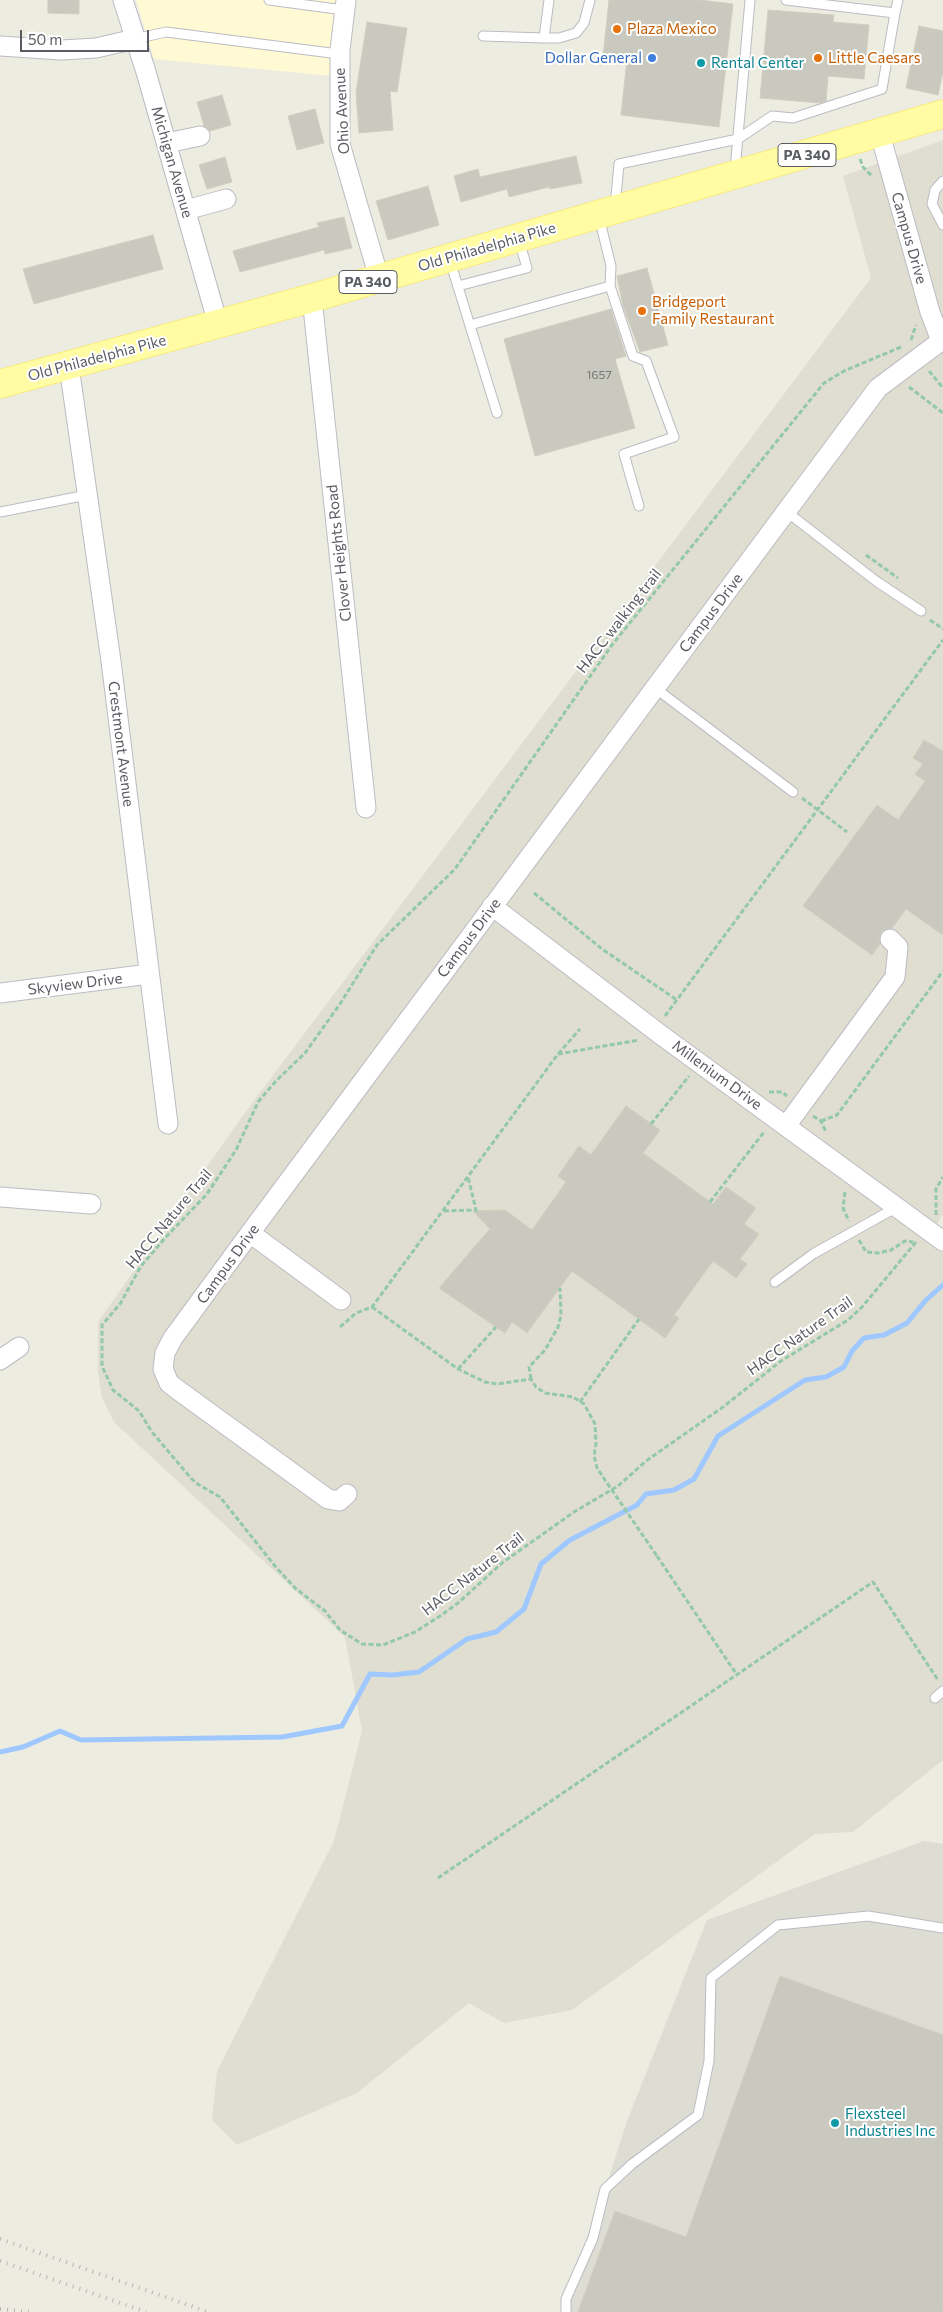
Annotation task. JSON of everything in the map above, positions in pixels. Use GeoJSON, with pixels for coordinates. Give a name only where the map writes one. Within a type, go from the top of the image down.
{"type":"FeatureCollection","features":[{"type":"Feature","properties":{"kind":"main road","name":"Old Philadelphia Pike"},"geometry":{"type":"LineString","coordinates":[[0,384],[312,298],[880,134],[943,114]]}},
{"type":"Feature","properties":{"kind":"street","name":"Michigan Avenue"},"geometry":{"type":"LineString","coordinates":[[123,0],[167,143],[218,324]]}},
{"type":"Feature","properties":{"kind":"street","name":"Ohio Avenue"},"geometry":{"type":"LineString","coordinates":[[345,5],[340,54],[340,144],[379,278]]}},
{"type":"Feature","properties":{"kind":"street"},"geometry":{"type":"LineString","coordinates":[[0,46],[60,50],[96,48],[135,39]]}},
{"type":"Feature","properties":{"kind":"street","name":"Campus Drive"},"geometry":{"type":"LineString","coordinates":[[347,1494],[339,1501],[328,1499],[178,1390],[169,1383],[164,1369],[165,1353],[173,1338],[492,906],[878,388],[942,342],[930,312],[880,134]]}},
{"type":"Feature","properties":{"kind":"street"},"geometry":{"type":"LineString","coordinates":[[167,143],[200,136]]}},
{"type":"Feature","properties":{"kind":"street"},"geometry":{"type":"LineString","coordinates":[[186,210],[226,199]]}},
{"type":"Feature","properties":{"kind":"street","name":"Clover Heights Road"},"geometry":{"type":"LineString","coordinates":[[312,298],[366,808]]}},
{"type":"Feature","properties":{"kind":"street","name":"Crestmont Avenue"},"geometry":{"type":"LineString","coordinates":[[69,366],[110,661],[168,1124]]}},
{"type":"Feature","properties":{"kind":"street","name":"Millenium Drive"},"geometry":{"type":"LineString","coordinates":[[492,906],[655,1030],[943,1241]]}},
{"type":"Feature","properties":{"kind":"street"},"geometry":{"type":"LineString","coordinates":[[786,1126],[895,978],[898,947],[890,939]]}},
{"type":"Feature","properties":{"kind":"street","name":"Skyview Drive"},"geometry":{"type":"LineString","coordinates":[[0,993],[149,974]]}},
{"type":"Feature","properties":{"kind":"street"},"geometry":{"type":"LineString","coordinates":[[0,1197],[91,1204]]}},
{"type":"Feature","properties":{"kind":"street"},"geometry":{"type":"LineString","coordinates":[[250,1234],[341,1300]]}},
{"type":"Feature","properties":{"kind":"street"},"geometry":{"type":"LineString","coordinates":[[0,1360],[19,1347]]}},
{"type":"Feature","properties":{"kind":"lane"},"geometry":{"type":"LineString","coordinates":[[269,0],[345,5]]}},
{"type":"Feature","properties":{"kind":"lane"},"geometry":{"type":"LineString","coordinates":[[544,38],[549,0]]}},
{"type":"Feature","properties":{"kind":"lane"},"geometry":{"type":"LineString","coordinates":[[483,36],[559,38],[576,33],[584,23],[590,0]]}},
{"type":"Feature","properties":{"kind":"lane"},"geometry":{"type":"LineString","coordinates":[[735,176],[750,0]]}},
{"type":"Feature","properties":{"kind":"lane"},"geometry":{"type":"LineString","coordinates":[[786,0],[895,13]]}},
{"type":"Feature","properties":{"kind":"lane"},"geometry":{"type":"LineString","coordinates":[[639,506],[624,454],[674,437],[646,361],[633,356],[610,286],[611,266],[607,212],[619,164],[738,139],[772,116],[793,118],[882,89],[898,0]]}},
{"type":"Feature","properties":{"kind":"lane"},"geometry":{"type":"LineString","coordinates":[[135,39],[166,32],[340,54]]}},
{"type":"Feature","properties":{"kind":"lane"},"geometry":{"type":"LineString","coordinates":[[943,181],[935,190],[932,204],[943,224]]}},
{"type":"Feature","properties":{"kind":"lane"},"geometry":{"type":"LineString","coordinates":[[458,286],[527,268],[518,238]]}},
{"type":"Feature","properties":{"kind":"lane"},"geometry":{"type":"LineString","coordinates":[[450,258],[497,413]]}},
{"type":"Feature","properties":{"kind":"lane"},"geometry":{"type":"LineString","coordinates":[[470,325],[610,286]]}},
{"type":"Feature","properties":{"kind":"lane"},"geometry":{"type":"LineString","coordinates":[[0,512],[87,495]]}},
{"type":"Feature","properties":{"kind":"lane"},"geometry":{"type":"LineString","coordinates":[[787,512],[876,580],[921,611]]}},
{"type":"Feature","properties":{"kind":"lane"},"geometry":{"type":"LineString","coordinates":[[655,688],[793,792]]}},
{"type":"Feature","properties":{"kind":"lane"},"geometry":{"type":"LineString","coordinates":[[775,1282],[813,1254],[898,1207]]}},
{"type":"Feature","properties":{"kind":"lane"},"geometry":{"type":"LineString","coordinates":[[935,1698],[943,1691]]}},
{"type":"Feature","properties":{"kind":"lane"},"geometry":{"type":"LineString","coordinates":[[566,2312],[566,2299],[593,2238],[605,2188],[632,2164],[698,2115],[709,2061],[711,1978],[778,1925],[868,1916],[943,1928]]}},
{"type":"Feature","properties":{"kind":"path","name":"HACC walking trail"},"geometry":{"type":"LineString","coordinates":[[377,946],[455,869],[612,645],[824,384],[844,371],[908,344]]}},
{"type":"Feature","properties":{"kind":"path"},"geometry":{"type":"LineString","coordinates":[[909,387],[943,413]]}},
{"type":"Feature","properties":{"kind":"path"},"geometry":{"type":"LineString","coordinates":[[558,1054],[645,1039],[655,1030],[943,640]]}},
{"type":"Feature","properties":{"kind":"path"},"geometry":{"type":"LineString","coordinates":[[818,810],[846,832]]}},
{"type":"Feature","properties":{"kind":"path"},"geometry":{"type":"LineString","coordinates":[[534,893],[602,949],[677,1000]]}},
{"type":"Feature","properties":{"kind":"path","name":"HACC Nature Trail"},"geometry":{"type":"LineString","coordinates":[[377,946],[306,1053],[276,1081],[258,1102],[236,1150],[207,1194],[164,1238],[141,1266],[120,1304],[102,1325],[101,1354],[104,1375],[113,1390],[139,1411],[152,1432],[190,1477],[196,1483],[220,1497],[295,1588],[324,1611],[340,1630],[362,1644],[373,1646],[395,1642],[415,1632],[458,1603],[502,1563],[574,1512],[618,1486],[646,1461],[724,1407],[781,1361],[821,1339],[848,1320],[862,1307],[916,1242]]}},
{"type":"Feature","properties":{"kind":"path"},"geometry":{"type":"LineString","coordinates":[[821,1121],[837,1115],[943,971]]}},
{"type":"Feature","properties":{"kind":"path"},"geometry":{"type":"LineString","coordinates":[[340,1327],[356,1313],[372,1307],[558,1054],[580,1029]]}},
{"type":"Feature","properties":{"kind":"path"},"geometry":{"type":"LineString","coordinates":[[651,1124],[691,1073]]}},
{"type":"Feature","properties":{"kind":"path"},"geometry":{"type":"LineString","coordinates":[[710,1202],[766,1129]]}},
{"type":"Feature","properties":{"kind":"path"},"geometry":{"type":"LineString","coordinates":[[443,1211],[476,1210],[468,1176]]}},
{"type":"Feature","properties":{"kind":"path"},"geometry":{"type":"LineString","coordinates":[[936,1218],[936,1189],[943,1177]]}},
{"type":"Feature","properties":{"kind":"path"},"geometry":{"type":"LineString","coordinates":[[845,1190],[842,1208],[866,1252],[879,1253],[891,1250],[905,1241],[916,1242],[922,1246]]}},
{"type":"Feature","properties":{"kind":"path"},"geometry":{"type":"LineString","coordinates":[[560,1288],[561,1315],[558,1327],[545,1350],[529,1367],[531,1378],[536,1387],[545,1393],[573,1397],[591,1414],[595,1424],[596,1444],[594,1456],[597,1468],[737,1675]]}},
{"type":"Feature","properties":{"kind":"path"},"geometry":{"type":"LineString","coordinates":[[372,1307],[458,1369],[485,1382],[497,1384],[531,1378]]}},
{"type":"Feature","properties":{"kind":"path"},"geometry":{"type":"LineString","coordinates":[[580,1402],[639,1319]]}},
{"type":"Feature","properties":{"kind":"path"},"geometry":{"type":"LineString","coordinates":[[458,1369],[496,1327]]}},
{"type":"Feature","properties":{"kind":"path"},"geometry":{"type":"LineString","coordinates":[[438,1878],[873,1582],[943,1687]]}},
{"type":"Feature","properties":{"kind":"shaded area"},"geometry":{"type":"Polygon","coordinates":[[[136,0],[340,0],[332,76],[154,59],[136,0]]]}},
{"type":"Feature","properties":{"kind":"shaded area"},"geometry":{"type":"Polygon","coordinates":[[[943,140],[943,1214],[928,1241],[943,1253],[943,1760],[853,1832],[815,1834],[572,2010],[504,2023],[469,2003],[357,2093],[237,2145],[212,2120],[217,2071],[334,1841],[362,1731],[345,1637],[114,1422],[102,1398],[98,1373],[98,1322],[241,1118],[871,278],[843,176],[943,140]]]}},
{"type":"Feature","properties":{"kind":"shaded area"},"geometry":{"type":"Polygon","coordinates":[[[924,1841],[943,1844],[943,2312],[566,2312],[627,2121],[707,1920],[924,1841]]]}},
{"type":"Feature","properties":{"kind":"building"},"geometry":{"type":"Polygon","coordinates":[[[48,0],[79,0],[79,14],[48,13],[48,0]]]}},
{"type":"Feature","properties":{"kind":"building"},"geometry":{"type":"Polygon","coordinates":[[[609,0],[700,0],[733,4],[719,127],[621,115],[627,60],[603,57],[609,0]]]}},
{"type":"Feature","properties":{"kind":"building"},"geometry":{"type":"Polygon","coordinates":[[[768,10],[834,15],[833,22],[869,25],[864,79],[828,76],[826,101],[820,103],[760,98],[768,10]]]}},
{"type":"Feature","properties":{"kind":"building"},"geometry":{"type":"Polygon","coordinates":[[[367,22],[407,28],[397,92],[390,91],[393,130],[359,133],[356,92],[367,22]]]}},
{"type":"Feature","properties":{"kind":"building"},"geometry":{"type":"Polygon","coordinates":[[[919,26],[943,31],[943,72],[938,95],[906,88],[919,26]]]}},
{"type":"Feature","properties":{"kind":"building"},"geometry":{"type":"Polygon","coordinates":[[[222,95],[231,125],[210,131],[204,126],[197,102],[222,95]]]}},
{"type":"Feature","properties":{"kind":"building"},"geometry":{"type":"Polygon","coordinates":[[[315,109],[324,143],[297,150],[288,116],[315,109]]]}},
{"type":"Feature","properties":{"kind":"building"},"geometry":{"type":"Polygon","coordinates":[[[576,156],[582,183],[550,189],[549,187],[509,197],[507,189],[461,202],[454,176],[478,169],[480,177],[576,156]]]}},
{"type":"Feature","properties":{"kind":"building"},"geometry":{"type":"Polygon","coordinates":[[[225,157],[232,182],[207,189],[199,165],[225,157]]]}},
{"type":"Feature","properties":{"kind":"building"},"geometry":{"type":"Polygon","coordinates":[[[428,186],[439,225],[388,240],[376,201],[428,186]]]}},
{"type":"Feature","properties":{"kind":"building"},"geometry":{"type":"Polygon","coordinates":[[[344,217],[352,248],[325,254],[324,250],[240,272],[233,251],[319,227],[317,223],[344,217]]]}},
{"type":"Feature","properties":{"kind":"building"},"geometry":{"type":"Polygon","coordinates":[[[153,235],[163,269],[34,304],[23,269],[153,235]]]}},
{"type":"Feature","properties":{"kind":"building","name":"Bridgeport Family Restaurant"},"geometry":{"type":"Polygon","coordinates":[[[647,268],[668,345],[640,352],[623,306],[617,276],[647,268]]]}},
{"type":"Feature","properties":{"kind":"building"},"geometry":{"type":"Polygon","coordinates":[[[611,309],[626,356],[615,359],[635,428],[535,456],[504,339],[611,309]]]}},
{"type":"Feature","properties":{"kind":"building"},"geometry":{"type":"Polygon","coordinates":[[[924,740],[943,751],[943,935],[906,909],[892,928],[882,931],[879,937],[880,944],[872,955],[803,906],[877,805],[898,820],[925,781],[915,774],[923,764],[913,758],[924,740]]]}},
{"type":"Feature","properties":{"kind":"building"},"geometry":{"type":"Polygon","coordinates":[[[626,1106],[660,1130],[643,1153],[713,1204],[726,1187],[756,1208],[744,1224],[759,1234],[740,1259],[747,1264],[736,1278],[713,1261],[674,1315],[679,1318],[665,1338],[572,1271],[527,1333],[512,1322],[505,1333],[439,1288],[490,1229],[473,1211],[505,1210],[532,1230],[566,1182],[558,1176],[579,1146],[591,1155],[626,1106]]]}},
{"type":"Feature","properties":{"kind":"building","name":"Flexsteel Industries Inc"},"geometry":{"type":"Polygon","coordinates":[[[780,1976],[943,2035],[943,2312],[578,2312],[615,2211],[686,2237],[780,1976]]]}},
{"type":"Feature","properties":{"kind":"waterway"},"geometry":{"type":"LineString","coordinates":[[0,1752],[23,1747],[60,1731],[81,1740],[282,1737],[342,1726],[370,1674],[392,1675],[419,1672],[467,1639],[496,1632],[524,1609],[541,1564],[570,1540],[637,1505],[646,1494],[674,1490],[694,1479],[718,1436],[805,1380],[826,1377],[844,1367],[852,1351],[864,1338],[884,1335],[907,1323],[926,1300],[943,1285]]}},
{"type":"Feature","properties":{"kind":"railway"},"geometry":{"type":"LineString","coordinates":[[0,2239],[208,2312]]}},
{"type":"Feature","properties":{"kind":"railway"},"geometry":{"type":"LineString","coordinates":[[0,2261],[146,2312]]}},
{"type":"Feature","properties":{"kind":"railway"},"geometry":{"type":"LineString","coordinates":[[0,2309],[30,2312]]}},
{"type":"Feature","properties":{"kind":"place","name":"Plaza Mexico"},"geometry":{"type":"Point","coordinates":[617,29]}},
{"type":"Feature","properties":{"kind":"place","name":"Dollar General"},"geometry":{"type":"Point","coordinates":[652,58]}},
{"type":"Feature","properties":{"kind":"place","name":"Little Caesars"},"geometry":{"type":"Point","coordinates":[818,58]}},
{"type":"Feature","properties":{"kind":"place","name":"Rental Center"},"geometry":{"type":"Point","coordinates":[701,63]}},
{"type":"Feature","properties":{"kind":"place","name":"Bridgeport Family Restaurant"},"geometry":{"type":"Point","coordinates":[642,311]}},
{"type":"Feature","properties":{"kind":"place","name":"Flexsteel Industries Inc"},"geometry":{"type":"Point","coordinates":[835,2123]}}]}
